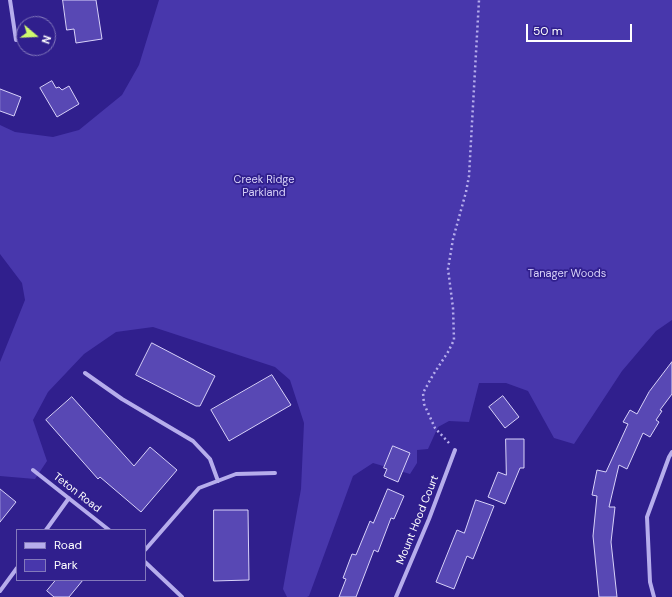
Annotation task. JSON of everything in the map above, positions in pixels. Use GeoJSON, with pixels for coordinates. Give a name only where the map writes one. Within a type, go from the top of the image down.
{"type":"FeatureCollection","features":[{"type":"Feature","properties":{"kind":"street"},"geometry":{"type":"LineString","coordinates":[[10,0],[16,40]]}},
{"type":"Feature","properties":{"kind":"street"},"geometry":{"type":"LineString","coordinates":[[86,373],[122,399],[193,441],[210,459],[218,481]]}},
{"type":"Feature","properties":{"kind":"street","name":"Mount Hood Court"},"geometry":{"type":"LineString","coordinates":[[396,597],[429,519],[455,450]]}},
{"type":"Feature","properties":{"kind":"street"},"geometry":{"type":"LineString","coordinates":[[654,597],[650,582],[647,517],[672,452]]}},
{"type":"Feature","properties":{"kind":"street","name":"Teton Road"},"geometry":{"type":"LineString","coordinates":[[33,470],[108,529]]}},
{"type":"Feature","properties":{"kind":"street"},"geometry":{"type":"LineString","coordinates":[[146,549],[200,488],[236,474],[275,473]]}},
{"type":"Feature","properties":{"kind":"street"},"geometry":{"type":"LineString","coordinates":[[47,529],[69,498]]}},
{"type":"Feature","properties":{"kind":"street"},"geometry":{"type":"LineString","coordinates":[[146,563],[182,597]]}},
{"type":"Feature","properties":{"kind":"street"},"geometry":{"type":"LineString","coordinates":[[0,591],[16,569]]}},
{"type":"Feature","properties":{"kind":"path"},"geometry":{"type":"LineString","coordinates":[[455,450],[435,428],[424,404],[423,393],[432,375],[448,352],[454,340],[448,269],[453,239],[469,176],[479,0]]}},
{"type":"Feature","properties":{"kind":"green space","name":"Creek Ridge Parkland"},"geometry":{"type":"Polygon","coordinates":[[[159,0],[672,0],[672,320],[656,331],[622,371],[574,444],[554,438],[528,391],[506,383],[479,383],[469,422],[449,421],[438,427],[428,449],[417,450],[417,463],[410,474],[373,463],[353,476],[309,596],[307,597],[287,597],[283,589],[301,489],[304,423],[290,380],[275,367],[153,327],[116,332],[84,354],[48,392],[33,420],[47,461],[35,479],[0,476],[0,362],[25,300],[22,283],[0,254],[0,125],[15,132],[53,137],[79,130],[122,95],[139,65],[159,0]]]}},
{"type":"Feature","properties":{"kind":"building"},"geometry":{"type":"Polygon","coordinates":[[[63,0],[96,0],[102,39],[76,43],[74,29],[67,30],[63,0]]]}},
{"type":"Feature","properties":{"kind":"building"},"geometry":{"type":"Polygon","coordinates":[[[52,81],[56,88],[59,87],[62,90],[69,86],[79,104],[57,117],[40,88],[52,81]]]}},
{"type":"Feature","properties":{"kind":"building"},"geometry":{"type":"Polygon","coordinates":[[[0,89],[21,97],[14,116],[0,111],[0,89]]]}},
{"type":"Feature","properties":{"kind":"building"},"geometry":{"type":"Polygon","coordinates":[[[152,343],[215,376],[200,406],[196,406],[136,375],[152,343]]]}},
{"type":"Feature","properties":{"kind":"building"},"geometry":{"type":"Polygon","coordinates":[[[672,362],[672,394],[660,410],[662,411],[656,420],[659,422],[650,437],[643,433],[627,469],[619,465],[609,507],[615,507],[611,542],[617,597],[599,597],[593,536],[597,496],[592,495],[597,470],[606,472],[628,424],[623,422],[630,410],[637,414],[649,392],[672,362]]]}},
{"type":"Feature","properties":{"kind":"building"},"geometry":{"type":"Polygon","coordinates":[[[272,375],[291,405],[229,441],[211,410],[272,375]]]}},
{"type":"Feature","properties":{"kind":"building"},"geometry":{"type":"Polygon","coordinates":[[[503,396],[519,417],[505,428],[489,407],[503,396]]]}},
{"type":"Feature","properties":{"kind":"building"},"geometry":{"type":"Polygon","coordinates":[[[72,397],[134,466],[150,447],[177,470],[141,512],[100,477],[98,479],[46,420],[72,397]]]}},
{"type":"Feature","properties":{"kind":"building"},"geometry":{"type":"Polygon","coordinates":[[[506,439],[524,439],[524,468],[520,468],[505,504],[488,497],[498,472],[506,475],[506,439]]]}},
{"type":"Feature","properties":{"kind":"building"},"geometry":{"type":"Polygon","coordinates":[[[393,446],[410,453],[398,482],[384,476],[387,469],[384,468],[393,446]]]}},
{"type":"Feature","properties":{"kind":"building"},"geometry":{"type":"Polygon","coordinates":[[[0,489],[16,502],[0,522],[0,489]]]}},
{"type":"Feature","properties":{"kind":"building"},"geometry":{"type":"Polygon","coordinates":[[[388,489],[404,496],[394,519],[391,518],[378,552],[374,550],[356,597],[339,597],[346,579],[343,578],[352,554],[356,555],[370,521],[373,523],[388,489]]]}},
{"type":"Feature","properties":{"kind":"building"},"geometry":{"type":"Polygon","coordinates":[[[476,500],[494,506],[473,559],[467,556],[454,589],[436,582],[457,530],[464,533],[476,500]]]}},
{"type":"Feature","properties":{"kind":"building"},"geometry":{"type":"Polygon","coordinates":[[[214,510],[248,510],[249,580],[214,581],[214,510]]]}},
{"type":"Feature","properties":{"kind":"building"},"geometry":{"type":"Polygon","coordinates":[[[55,581],[82,581],[69,597],[54,597],[47,591],[55,581]]]}},
{"type":"Feature","properties":{"kind":"park label","name":"Tanager Woods"},"geometry":{"type":"Point","coordinates":[567,274]}}]}
